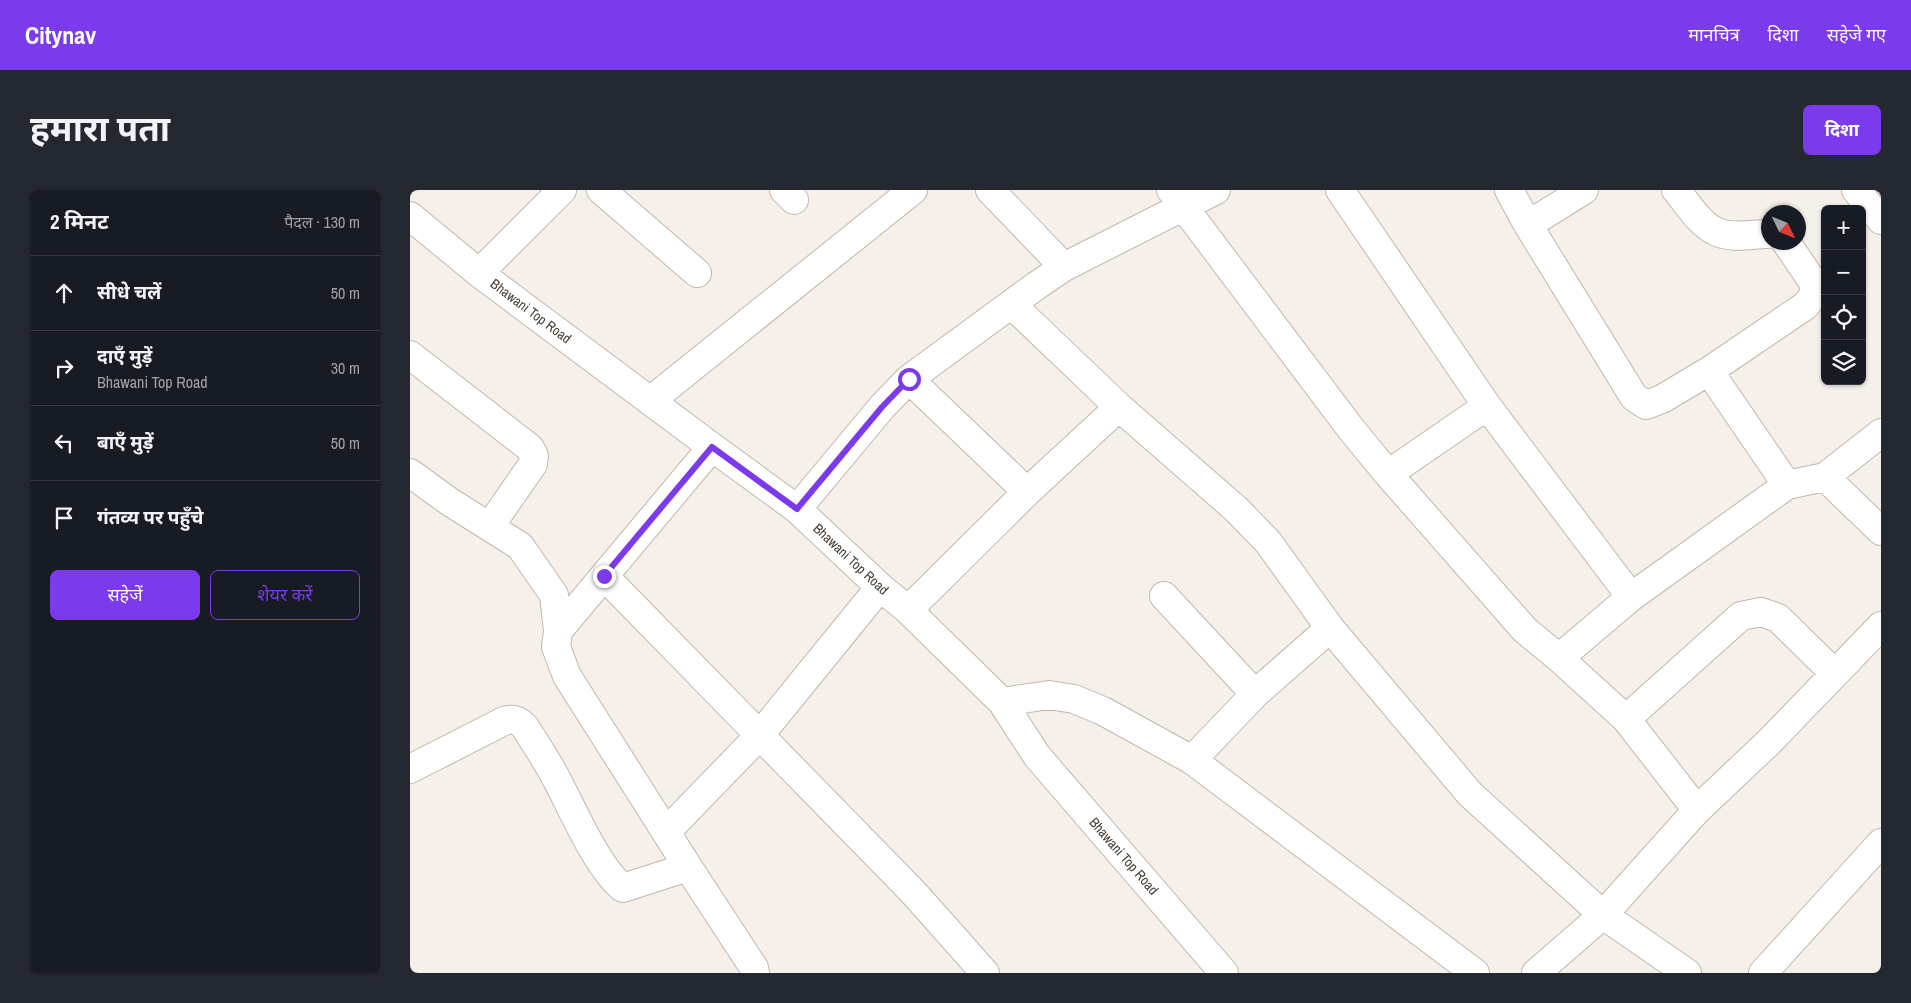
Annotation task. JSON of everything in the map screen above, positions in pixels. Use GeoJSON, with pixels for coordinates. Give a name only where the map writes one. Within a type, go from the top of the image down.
{"type":"FeatureCollection","features":[{"type":"Feature","properties":{"kind":"street"},"geometry":{"type":"LineString","coordinates":[[480,273],[562,190]]}},
{"type":"Feature","properties":{"kind":"street"},"geometry":{"type":"LineString","coordinates":[[601,190],[697,273]]}},
{"type":"Feature","properties":{"kind":"street"},"geometry":{"type":"LineString","coordinates":[[650,401],[914,190]]}},
{"type":"Feature","properties":{"kind":"street"},"geometry":{"type":"LineString","coordinates":[[990,190],[1064,267]]}},
{"type":"Feature","properties":{"kind":"street"},"geometry":{"type":"LineString","coordinates":[[797,509],[882,407],[909,379],[1064,267],[1177,198],[1216,190]]}},
{"type":"Feature","properties":{"kind":"street"},"geometry":{"type":"LineString","coordinates":[[1340,190],[1487,406],[1631,597]]}},
{"type":"Feature","properties":{"kind":"street"},"geometry":{"type":"LineString","coordinates":[[1509,190],[1528,225],[1634,397],[1646,405],[1662,399],[1709,371],[1805,306],[1815,294],[1813,282],[1791,250]]}},
{"type":"Feature","properties":{"kind":"street"},"geometry":{"type":"LineString","coordinates":[[1528,225],[1584,190]]}},
{"type":"Feature","properties":{"kind":"street"},"geometry":{"type":"LineString","coordinates":[[1676,190],[1704,223],[1718,232],[1735,235],[1761,234]]}},
{"type":"Feature","properties":{"kind":"street"},"geometry":{"type":"LineString","coordinates":[[1856,190],[1881,220]]}},
{"type":"Feature","properties":{"kind":"street"},"geometry":{"type":"LineString","coordinates":[[1177,198],[1351,429],[1388,474],[1525,630],[1626,719],[1696,810]]}},
{"type":"Feature","properties":{"kind":"street","name":"Bhawani Top Road"},"geometry":{"type":"LineString","coordinates":[[410,216],[480,273],[797,509],[880,587],[908,610],[1002,702],[1037,756],[1224,973]]}},
{"type":"Feature","properties":{"kind":"street"},"geometry":{"type":"LineString","coordinates":[[1011,304],[1119,407],[1236,509],[1268,542],[1330,628],[1470,794],[1603,915],[1687,973]]}},
{"type":"Feature","properties":{"kind":"street"},"geometry":{"type":"LineString","coordinates":[[410,355],[530,448],[534,456],[533,464],[490,526]]}},
{"type":"Feature","properties":{"kind":"street"},"geometry":{"type":"LineString","coordinates":[[1709,371],[1787,485]]}},
{"type":"Feature","properties":{"kind":"street"},"geometry":{"type":"LineString","coordinates":[[909,379],[1028,492]]}},
{"type":"Feature","properties":{"kind":"street"},"geometry":{"type":"LineString","coordinates":[[1388,474],[1487,406]]}},
{"type":"Feature","properties":{"kind":"street"},"geometry":{"type":"LineString","coordinates":[[908,610],[1028,492],[1119,407]]}},
{"type":"Feature","properties":{"kind":"street"},"geometry":{"type":"LineString","coordinates":[[1559,658],[1631,597],[1787,485],[1825,478],[1881,433]]}},
{"type":"Feature","properties":{"kind":"street"},"geometry":{"type":"LineString","coordinates":[[558,631],[712,447]]}},
{"type":"Feature","properties":{"kind":"street"},"geometry":{"type":"LineString","coordinates":[[410,473],[450,502],[520,546],[554,595],[558,631],[556,647],[567,676],[756,973]]}},
{"type":"Feature","properties":{"kind":"street"},"geometry":{"type":"LineString","coordinates":[[1825,478],[1881,531]]}},
{"type":"Feature","properties":{"kind":"street"},"geometry":{"type":"LineString","coordinates":[[604,576],[913,892],[985,973]]}},
{"type":"Feature","properties":{"kind":"street"},"geometry":{"type":"LineString","coordinates":[[666,832],[759,736],[880,587]]}},
{"type":"Feature","properties":{"kind":"street"},"geometry":{"type":"LineString","coordinates":[[1164,596],[1255,694]]}},
{"type":"Feature","properties":{"kind":"street"},"geometry":{"type":"LineString","coordinates":[[1626,719],[1741,616],[1761,612],[1778,618],[1834,673]]}},
{"type":"Feature","properties":{"kind":"street"},"geometry":{"type":"LineString","coordinates":[[1536,973],[1603,915],[1696,810],[1769,742],[1881,626]]}},
{"type":"Feature","properties":{"kind":"street"},"geometry":{"type":"LineString","coordinates":[[1192,760],[1255,694],[1330,628]]}},
{"type":"Feature","properties":{"kind":"street"},"geometry":{"type":"LineString","coordinates":[[1002,702],[1049,695],[1074,699],[1103,711],[1192,760],[1475,973]]}},
{"type":"Feature","properties":{"kind":"street"},"geometry":{"type":"LineString","coordinates":[[410,770],[504,721],[518,720],[525,727],[556,777],[582,828],[612,879],[623,888],[688,867]]}},
{"type":"Feature","properties":{"kind":"street"},"geometry":{"type":"LineString","coordinates":[[1763,973],[1878,853]]}},
{"type":"Feature","properties":{"kind":"route"},"geometry":{"type":"LineString","coordinates":[[604,576],[712,447],[797,509],[882,407],[909,379]]}}]}
